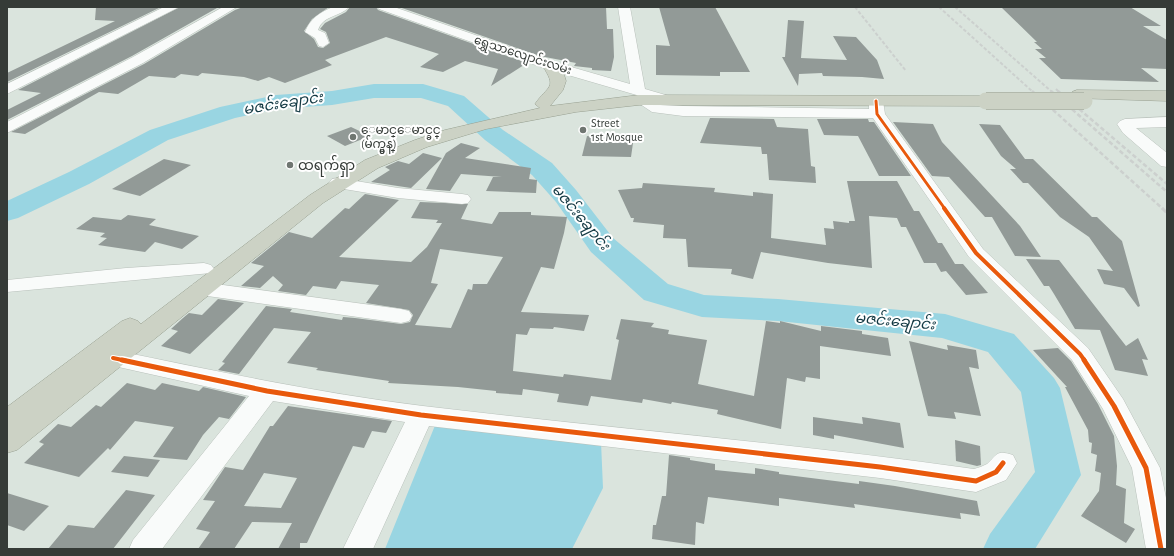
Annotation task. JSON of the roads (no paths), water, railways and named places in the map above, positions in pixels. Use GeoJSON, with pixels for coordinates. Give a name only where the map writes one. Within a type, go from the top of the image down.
{"type":"FeatureCollection","features":[{"type":"Feature","properties":{"kind":"highway"},"geometry":{"type":"LineString","coordinates":[[543,104],[558,86],[559,78],[556,71],[549,65]]}},
{"type":"Feature","properties":{"kind":"highway"},"geometry":{"type":"LineString","coordinates":[[481,119],[604,103],[639,94],[664,99],[876,107],[983,98]]}},
{"type":"Feature","properties":{"kind":"highway"},"geometry":{"type":"LineString","coordinates":[[7,442],[113,358],[202,279],[324,179],[381,148],[481,119],[543,104],[639,94],[983,98],[1167,96]]}},
{"type":"Feature","properties":{"kind":"highway"},"geometry":{"type":"LineString","coordinates":[[1080,98],[1167,103]]}},
{"type":"Feature","properties":{"kind":"highway"},"geometry":{"type":"LineString","coordinates":[[7,420],[338,183],[436,132]]}},
{"type":"Feature","properties":{"kind":"street"},"geometry":{"type":"LineString","coordinates":[[7,90],[173,7]]}},
{"type":"Feature","properties":{"kind":"street"},"geometry":{"type":"LineString","coordinates":[[7,128],[138,60],[232,7]]}},
{"type":"Feature","properties":{"kind":"street"},"geometry":{"type":"LineString","coordinates":[[323,43],[321,36],[311,32],[313,25],[327,14],[343,7]]}},
{"type":"Feature","properties":{"kind":"street","name":"ရွှေသာလျောင်းလမ်း"},"geometry":{"type":"LineString","coordinates":[[382,7],[549,65],[639,94],[657,109],[683,111],[876,107]]}},
{"type":"Feature","properties":{"kind":"street"},"geometry":{"type":"LineString","coordinates":[[624,7],[639,94]]}},
{"type":"Feature","properties":{"kind":"street"},"geometry":{"type":"LineString","coordinates":[[876,107],[976,253],[1080,354],[1114,406],[1146,468],[1159,489],[1162,549]]}},
{"type":"Feature","properties":{"kind":"street"},"geometry":{"type":"LineString","coordinates":[[1167,122],[1125,124],[1129,130],[1167,162]]}},
{"type":"Feature","properties":{"kind":"street"},"geometry":{"type":"LineString","coordinates":[[338,183],[398,193],[462,199]]}},
{"type":"Feature","properties":{"kind":"street"},"geometry":{"type":"LineString","coordinates":[[7,286],[126,274],[202,279],[401,316]]}},
{"type":"Feature","properties":{"kind":"street"},"geometry":{"type":"LineString","coordinates":[[113,358],[267,391],[421,414],[864,466],[976,481],[996,472],[1003,463]]}},
{"type":"Feature","properties":{"kind":"street"},"geometry":{"type":"LineString","coordinates":[[144,549],[267,391]]}},
{"type":"Feature","properties":{"kind":"street"},"geometry":{"type":"LineString","coordinates":[[358,549],[421,414]]}},
{"type":"Feature","properties":{"kind":"water"},"geometry":{"type":"Polygon","coordinates":[[[436,423],[550,440],[601,442],[603,488],[572,549],[385,549],[436,423]]]}},
{"type":"Feature","properties":{"kind":"waterway","name":"မဇင်းချောင်း"},"geometry":{"type":"LineString","coordinates":[[7,212],[79,178],[159,135],[229,112],[276,102],[332,98],[374,91],[423,91],[456,101],[494,135],[542,169],[566,196],[602,245],[656,292],[702,306],[778,310],[945,326],[1001,343],[1040,388],[1058,475],[1008,549]]}},
{"type":"Feature","properties":{"kind":"railway"},"geometry":{"type":"LineString","coordinates":[[855,7],[906,71]]}},
{"type":"Feature","properties":{"kind":"railway"},"geometry":{"type":"LineString","coordinates":[[939,7],[1033,92]]}},
{"type":"Feature","properties":{"kind":"railway"},"geometry":{"type":"LineString","coordinates":[[955,7],[1052,92]]}},
{"type":"Feature","properties":{"kind":"railway"},"geometry":{"type":"LineString","coordinates":[[1032,91],[1163,209]]}},
{"type":"Feature","properties":{"kind":"railway"},"geometry":{"type":"LineString","coordinates":[[1051,91],[1167,192]]}},
{"type":"Feature","properties":{"kind":"railway"},"geometry":{"type":"LineString","coordinates":[[1058,91],[1167,184]]}},
{"type":"Feature","properties":{"kind":"railway"},"geometry":{"type":"LineString","coordinates":[[1163,209],[1167,213]]}},
{"type":"Feature","properties":{"kind":"place","name":"Street 1st Mosque"},"geometry":{"type":"Point","coordinates":[583,130]}},
{"type":"Feature","properties":{"kind":"place","name":"ေမာင္ေမာင္ခင္ (မ်က္မွန္)"},"geometry":{"type":"Point","coordinates":[353,137]}},
{"type":"Feature","properties":{"kind":"place","name":"ထရက်ရှာ"},"geometry":{"type":"Point","coordinates":[290,165]}}]}
